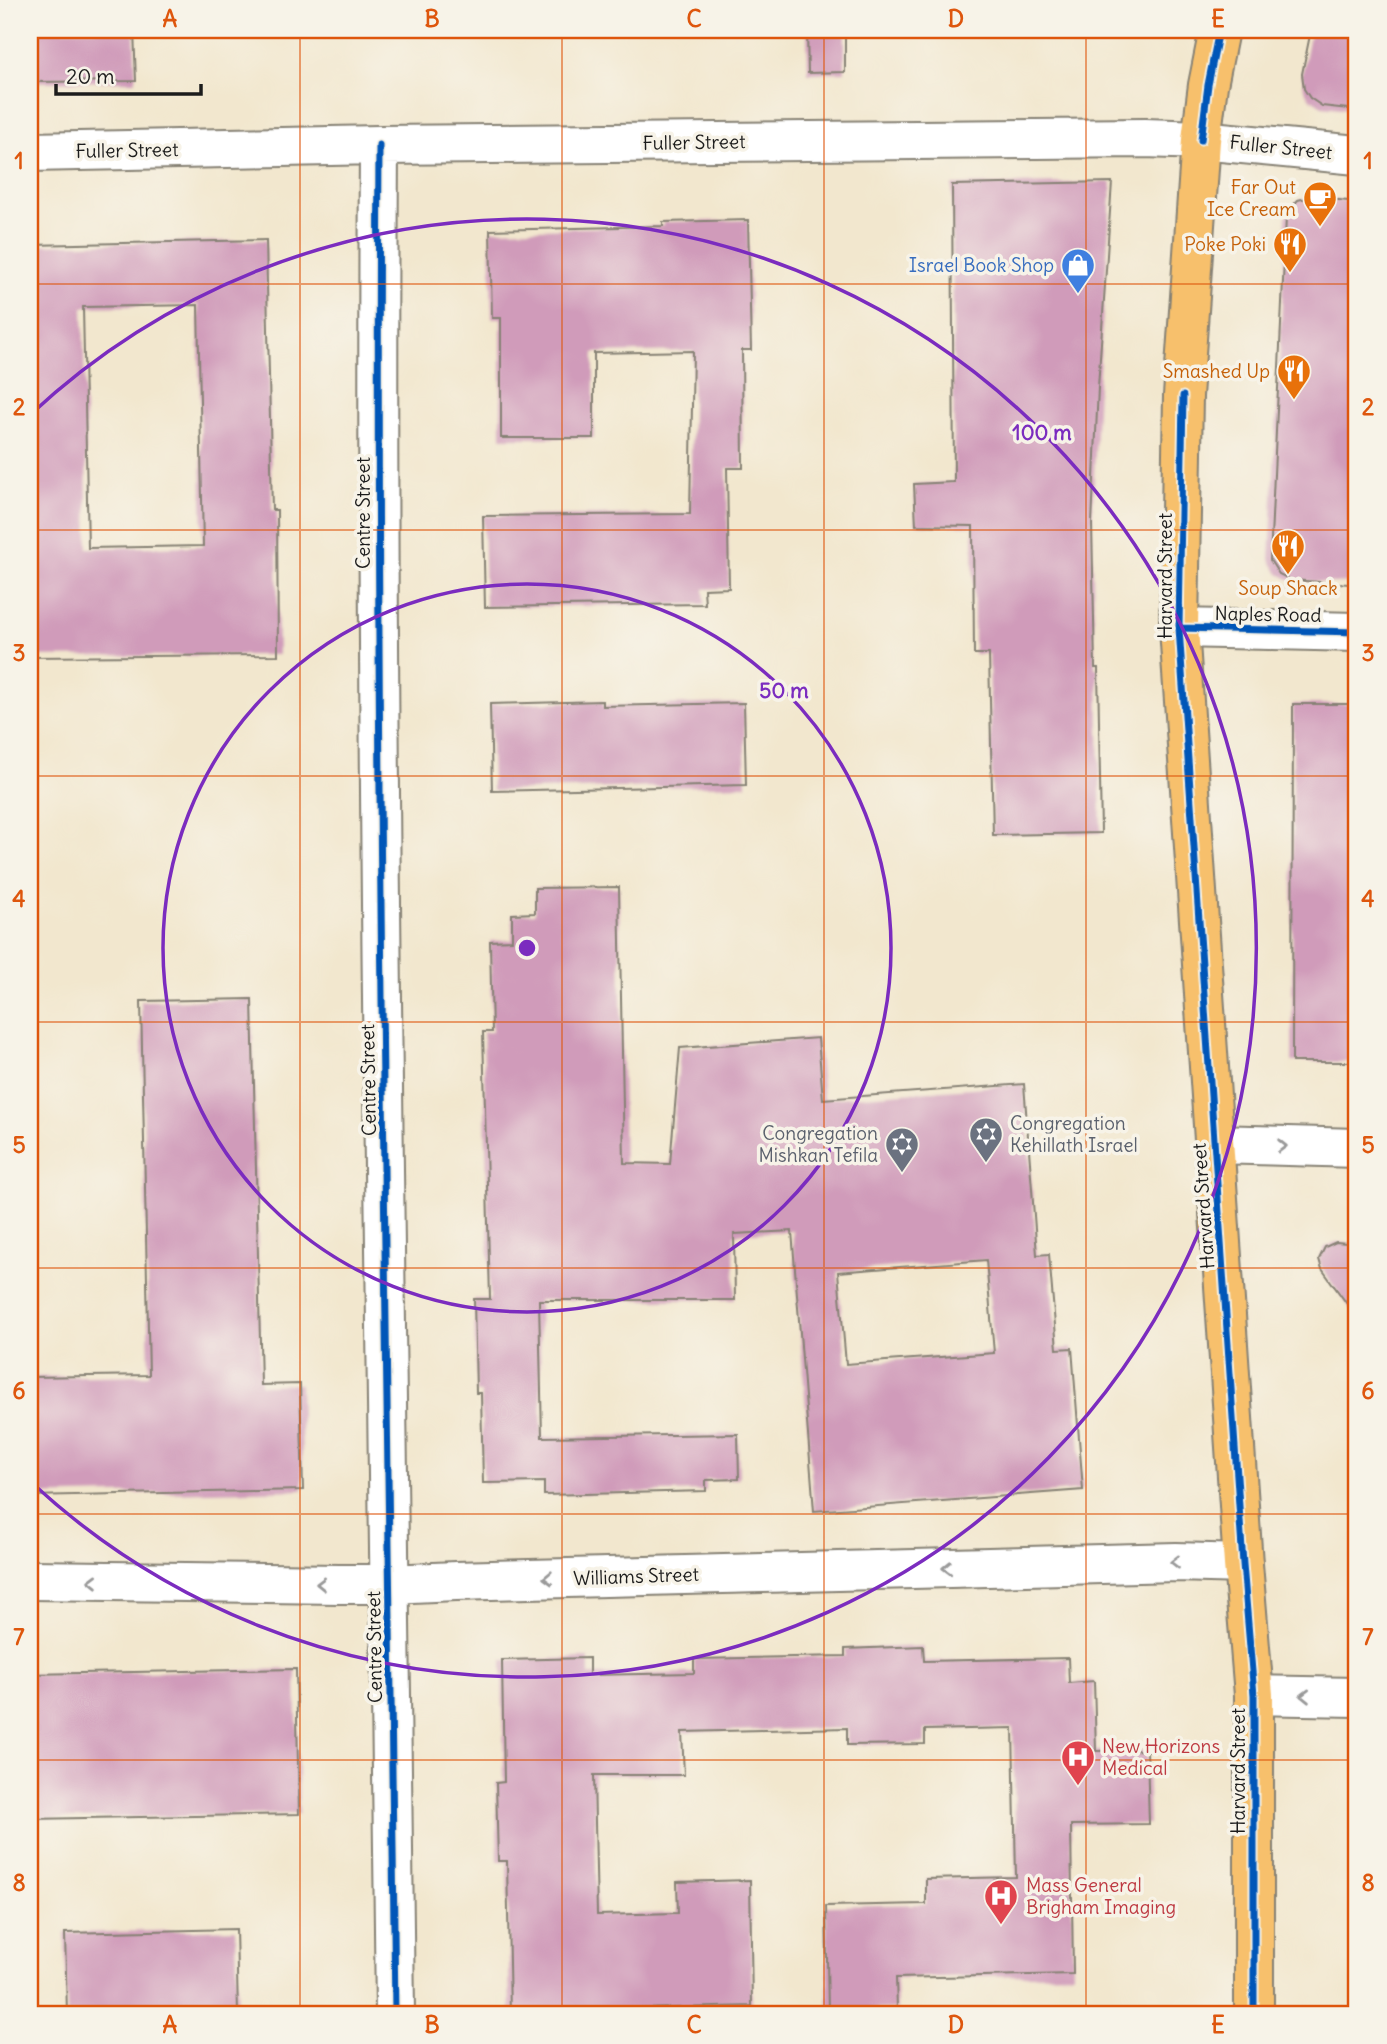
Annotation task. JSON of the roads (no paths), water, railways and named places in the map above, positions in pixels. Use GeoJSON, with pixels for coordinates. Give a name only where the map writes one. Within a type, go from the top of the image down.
{"type":"FeatureCollection","features":[{"type":"Feature","properties":{"kind":"main road","name":"Harvard Street"},"geometry":{"type":"LineString","coordinates":[[1219,30],[1201,140],[1181,424],[1179,628],[1254,1695],[1254,2014]]}},
{"type":"Feature","properties":{"kind":"street","name":"Fuller Street"},"geometry":{"type":"LineString","coordinates":[[30,152],[379,145],[1145,138],[1201,140],[1357,155]]}},
{"type":"Feature","properties":{"kind":"street","name":"Centre Street"},"geometry":{"type":"LineString","coordinates":[[379,145],[380,746],[395,2014]]}},
{"type":"Feature","properties":{"kind":"street","name":"Naples Road"},"geometry":{"type":"LineString","coordinates":[[1179,628],[1357,632]]}},
{"type":"Feature","properties":{"kind":"street"},"geometry":{"type":"LineString","coordinates":[[1214,1144],[1357,1148]]}},
{"type":"Feature","properties":{"kind":"street","name":"Williams Street"},"geometry":{"type":"LineString","coordinates":[[30,1580],[389,1584],[1176,1562],[1243,1564]]}},
{"type":"Feature","properties":{"kind":"street"},"geometry":{"type":"LineString","coordinates":[[1254,1695],[1357,1697]]}},
{"type":"Feature","properties":{"kind":"place","name":"Far Out Ice Cream"},"geometry":{"type":"Point","coordinates":[1320,228]}},
{"type":"Feature","properties":{"kind":"place","name":"Poke Poki"},"geometry":{"type":"Point","coordinates":[1290,274]}},
{"type":"Feature","properties":{"kind":"place","name":"Israel Book Shop"},"geometry":{"type":"Point","coordinates":[1078,295]}},
{"type":"Feature","properties":{"kind":"place","name":"Smashed Up"},"geometry":{"type":"Point","coordinates":[1294,401]}},
{"type":"Feature","properties":{"kind":"place","name":"Soup Shack"},"geometry":{"type":"Point","coordinates":[1288,576]}},
{"type":"Feature","properties":{"kind":"place","name":"Congregation Kehillath Israel"},"geometry":{"type":"Point","coordinates":[986,1164]}},
{"type":"Feature","properties":{"kind":"place","name":"Congregation Mishkan Tefila"},"geometry":{"type":"Point","coordinates":[902,1174]}},
{"type":"Feature","properties":{"kind":"place","name":"New Horizons Medical"},"geometry":{"type":"Point","coordinates":[1078,1787]}},
{"type":"Feature","properties":{"kind":"place","name":"Mass General Brigham Imaging"},"geometry":{"type":"Point","coordinates":[1001,1926]}}]}
